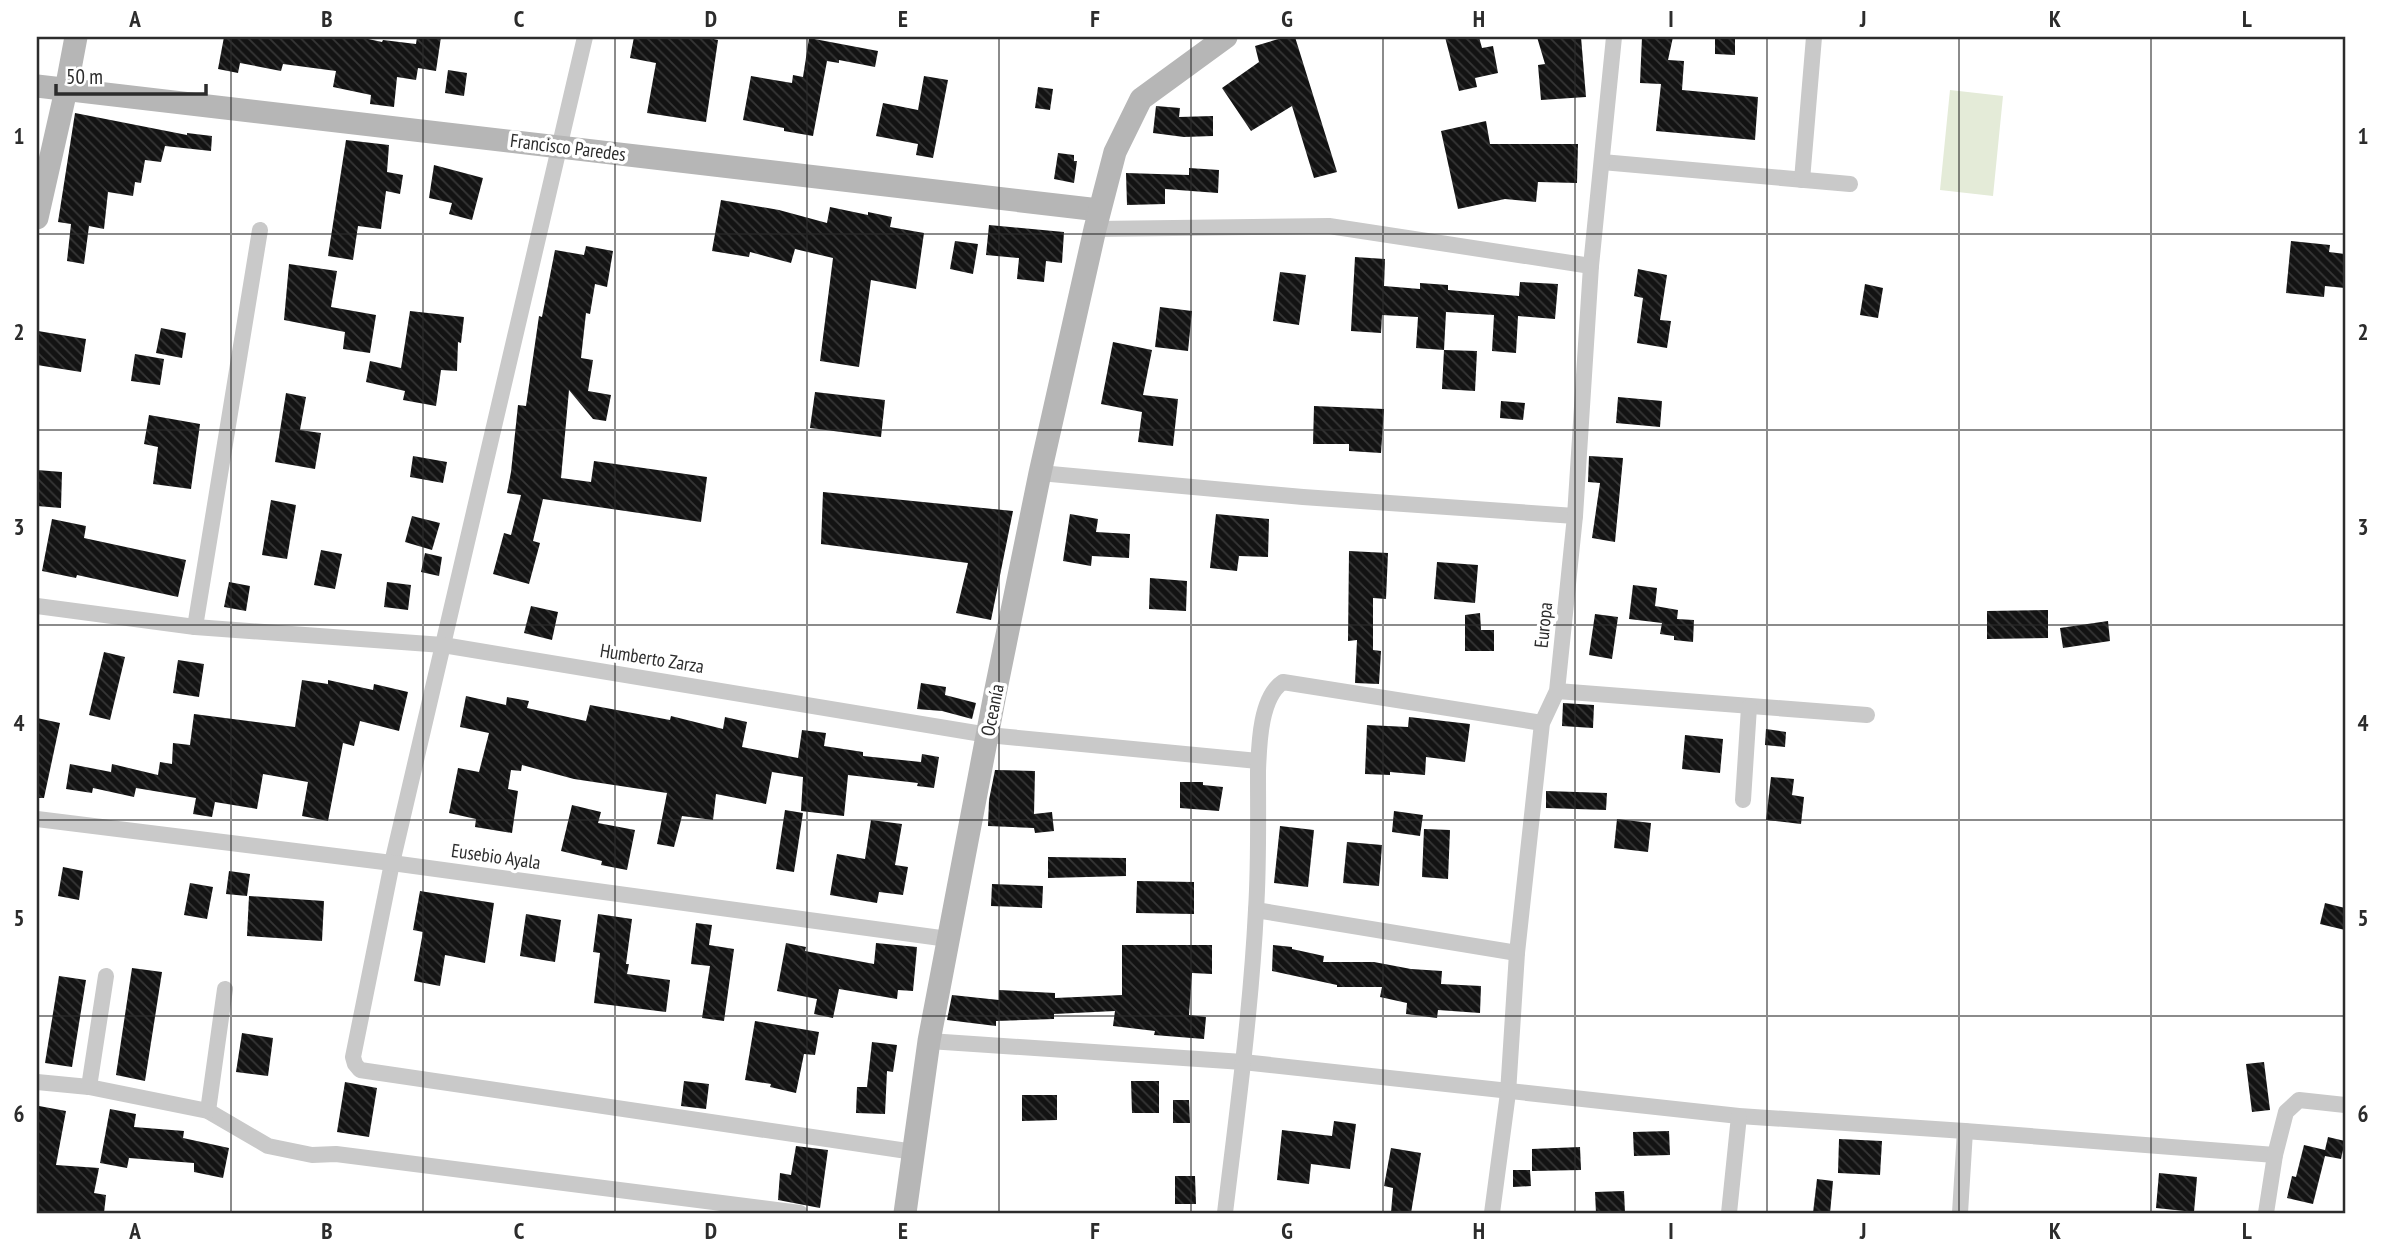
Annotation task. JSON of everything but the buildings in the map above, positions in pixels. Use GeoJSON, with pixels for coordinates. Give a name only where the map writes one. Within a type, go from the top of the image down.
{"type":"FeatureCollection","features":[{"type":"Feature","properties":{"kind":"street"},"geometry":{"type":"LineString","coordinates":[[37,218],[76,37]]}},
{"type":"Feature","properties":{"kind":"street"},"geometry":{"type":"LineString","coordinates":[[585,37],[392,863],[353,1057],[355,1064],[360,1070],[914,1152]]}},
{"type":"Feature","properties":{"kind":"street","name":"Oceanía"},"geometry":{"type":"LineString","coordinates":[[905,1213],[929,1041],[988,735],[1040,473],[1115,152],[1141,99],[1226,37]]}},
{"type":"Feature","properties":{"kind":"street","name":"Europa"},"geometry":{"type":"LineString","coordinates":[[1492,1213],[1508,1093],[1517,953],[1542,723],[1557,691],[1575,516],[1591,266],[1614,37]]}},
{"type":"Feature","properties":{"kind":"street"},"geometry":{"type":"LineString","coordinates":[[1802,180],[1814,37]]}},
{"type":"Feature","properties":{"kind":"street","name":"Francisco Paredes"},"geometry":{"type":"LineString","coordinates":[[37,86],[559,146],[1097,220]]}},
{"type":"Feature","properties":{"kind":"street"},"geometry":{"type":"LineString","coordinates":[[1602,162],[1850,184]]}},
{"type":"Feature","properties":{"kind":"street"},"geometry":{"type":"LineString","coordinates":[[1097,220],[1329,226],[1591,266]]}},
{"type":"Feature","properties":{"kind":"street"},"geometry":{"type":"LineString","coordinates":[[195,627],[260,230]]}},
{"type":"Feature","properties":{"kind":"street"},"geometry":{"type":"LineString","coordinates":[[1040,473],[1303,497],[1575,516]]}},
{"type":"Feature","properties":{"kind":"street","name":"Humberto Zarza"},"geometry":{"type":"LineString","coordinates":[[37,606],[195,627],[443,645],[988,735],[1258,761]]}},
{"type":"Feature","properties":{"kind":"street"},"geometry":{"type":"LineString","coordinates":[[1225,1213],[1256,910],[1258,761],[1266,703],[1275,687],[1283,682],[1542,723]]}},
{"type":"Feature","properties":{"kind":"street"},"geometry":{"type":"LineString","coordinates":[[1557,691],[1867,715]]}},
{"type":"Feature","properties":{"kind":"street"},"geometry":{"type":"LineString","coordinates":[[1743,800],[1749,706]]}},
{"type":"Feature","properties":{"kind":"street","name":"Eusebio Ayala"},"geometry":{"type":"LineString","coordinates":[[37,819],[392,863],[948,939]]}},
{"type":"Feature","properties":{"kind":"street"},"geometry":{"type":"LineString","coordinates":[[1256,910],[1517,953]]}},
{"type":"Feature","properties":{"kind":"street"},"geometry":{"type":"LineString","coordinates":[[89,1087],[106,976]]}},
{"type":"Feature","properties":{"kind":"street"},"geometry":{"type":"LineString","coordinates":[[208,1111],[225,989]]}},
{"type":"Feature","properties":{"kind":"street"},"geometry":{"type":"LineString","coordinates":[[929,1041],[1242,1062],[1739,1116],[2275,1155]]}},
{"type":"Feature","properties":{"kind":"street"},"geometry":{"type":"LineString","coordinates":[[37,1082],[89,1087],[208,1111],[268,1146],[287,1151],[312,1155],[336,1154],[800,1213]]}},
{"type":"Feature","properties":{"kind":"street"},"geometry":{"type":"LineString","coordinates":[[2266,1213],[2275,1155],[2286,1112],[2299,1100],[2345,1105]]}},
{"type":"Feature","properties":{"kind":"street"},"geometry":{"type":"LineString","coordinates":[[1729,1213],[1739,1116]]}},
{"type":"Feature","properties":{"kind":"street"},"geometry":{"type":"LineString","coordinates":[[1961,1213],[1965,1131]]}},
{"type":"Feature","properties":{"kind":"green space"},"geometry":{"type":"Polygon","coordinates":[[[1950,90],[2003,96],[1993,196],[1940,190],[1950,90]]]}}]}
